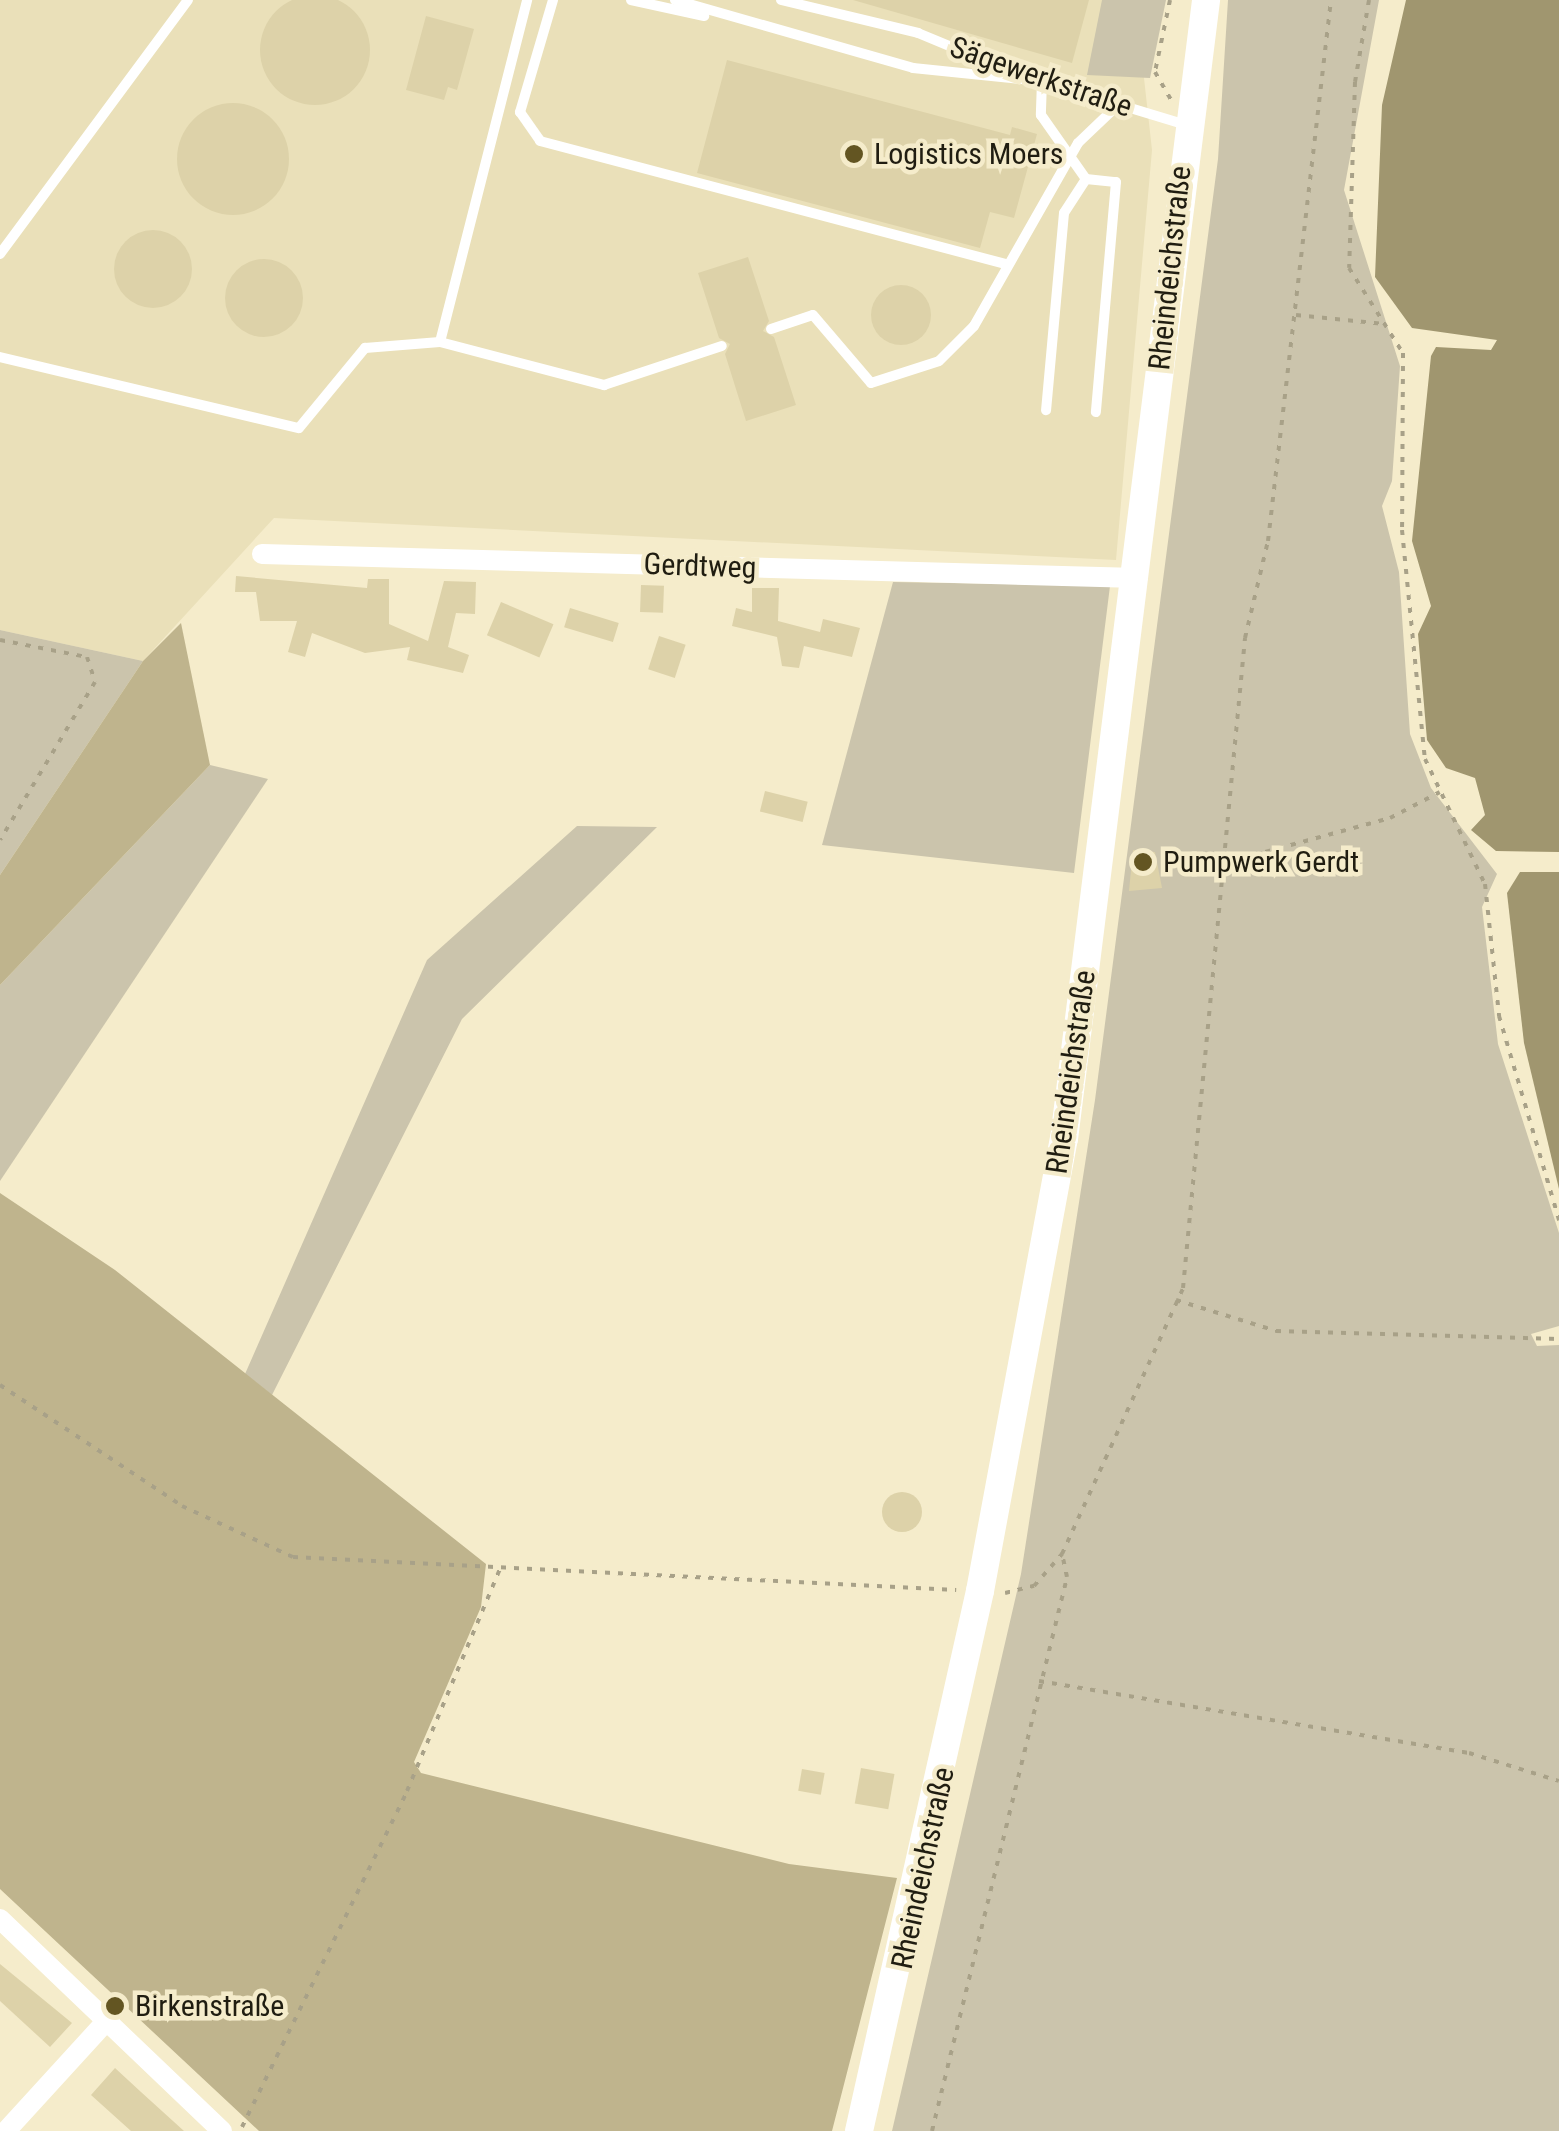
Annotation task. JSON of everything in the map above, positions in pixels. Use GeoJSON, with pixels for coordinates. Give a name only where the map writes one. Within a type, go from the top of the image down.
{"type":"FeatureCollection","features":[{"type":"Feature","properties":{"kind":"main road","name":"Rheindeichstraße"},"geometry":{"type":"LineString","coordinates":[[860,2131],[980,1591],[1064,1139],[1138,578],[1186,125],[1206,0]]}},
{"type":"Feature","properties":{"kind":"street","name":"Gerdtweg"},"geometry":{"type":"LineString","coordinates":[[262,554],[1138,578]]}},
{"type":"Feature","properties":{"kind":"street"},"geometry":{"type":"LineString","coordinates":[[0,1919],[110,2018],[222,2131]]}},
{"type":"Feature","properties":{"kind":"street"},"geometry":{"type":"LineString","coordinates":[[6,2131],[110,2018]]}},
{"type":"Feature","properties":{"kind":"lane"},"geometry":{"type":"LineString","coordinates":[[0,254],[188,0]]}},
{"type":"Feature","properties":{"kind":"lane"},"geometry":{"type":"LineString","coordinates":[[440,342],[527,0]]}},
{"type":"Feature","properties":{"kind":"lane"},"geometry":{"type":"LineString","coordinates":[[553,0],[520,112],[540,141],[1008,265]]}},
{"type":"Feature","properties":{"kind":"lane"},"geometry":{"type":"LineString","coordinates":[[631,0],[734,21],[913,68],[1042,82],[1041,115],[1086,179],[1116,182],[1096,412]]}},
{"type":"Feature","properties":{"kind":"lane"},"geometry":{"type":"LineString","coordinates":[[675,0],[734,21]]}},
{"type":"Feature","properties":{"kind":"lane","name":"Sägewerkstraße"},"geometry":{"type":"LineString","coordinates":[[781,0],[918,33],[1042,82],[1186,125]]}},
{"type":"Feature","properties":{"kind":"lane"},"geometry":{"type":"LineString","coordinates":[[771,329],[813,315],[871,383],[918,372],[966,336],[1069,155],[1119,104]]}},
{"type":"Feature","properties":{"kind":"lane"},"geometry":{"type":"LineString","coordinates":[[1046,410],[1064,213],[1086,179]]}},
{"type":"Feature","properties":{"kind":"lane"},"geometry":{"type":"LineString","coordinates":[[0,357],[299,428],[364,348],[440,342],[604,385],[722,346]]}},
{"type":"Feature","properties":{"kind":"path"},"geometry":{"type":"LineString","coordinates":[[1170,0],[1155,72],[1186,125]]}},
{"type":"Feature","properties":{"kind":"path"},"geometry":{"type":"LineString","coordinates":[[1018,1593],[1062,1554],[1176,1300],[1228,862],[1245,638],[1268,541],[1330,0]]}},
{"type":"Feature","properties":{"kind":"path"},"geometry":{"type":"LineString","coordinates":[[1369,0],[1356,82],[1349,268],[1403,353],[1402,530],[1425,758],[1485,884],[1499,1016],[1559,1220]]}},
{"type":"Feature","properties":{"kind":"path"},"geometry":{"type":"LineString","coordinates":[[1296,315],[1385,324]]}},
{"type":"Feature","properties":{"kind":"path"},"geometry":{"type":"LineString","coordinates":[[0,640],[87,657],[95,682],[0,840]]}},
{"type":"Feature","properties":{"kind":"path"},"geometry":{"type":"LineString","coordinates":[[1228,862],[1390,818],[1440,792]]}},
{"type":"Feature","properties":{"kind":"path"},"geometry":{"type":"LineString","coordinates":[[1176,1300],[1254,1328],[1559,1339]]}},
{"type":"Feature","properties":{"kind":"path"},"geometry":{"type":"LineString","coordinates":[[0,1384],[182,1506],[293,1557],[980,1591]]}},
{"type":"Feature","properties":{"kind":"path"},"geometry":{"type":"LineString","coordinates":[[932,2131],[1038,1680],[1067,1577],[1062,1554]]}},
{"type":"Feature","properties":{"kind":"path"},"geometry":{"type":"LineString","coordinates":[[240,2131],[407,1791],[500,1569]]}},
{"type":"Feature","properties":{"kind":"path"},"geometry":{"type":"LineString","coordinates":[[1038,1680],[1470,1753],[1559,1781]]}},
{"type":"Feature","properties":{"kind":"shaded area"},"geometry":{"type":"Polygon","coordinates":[[[0,0],[1158,0],[1143,69],[1152,150],[1116,560],[274,518],[143,661],[0,630],[0,0]]]}},
{"type":"Feature","properties":{"kind":"shaded area"},"geometry":{"type":"Polygon","coordinates":[[[1102,0],[1166,0],[1150,78],[1087,75],[1102,0]]]}},
{"type":"Feature","properties":{"kind":"shaded area"},"geometry":{"type":"Polygon","coordinates":[[[1228,0],[1379,0],[1344,190],[1400,366],[1392,481],[1382,506],[1399,572],[1410,734],[1431,788],[1497,874],[1482,907],[1498,1044],[1559,1233],[1559,1326],[1531,1334],[1537,1346],[1559,1345],[1559,2131],[892,2131],[1021,1574],[1095,1100],[1218,159],[1228,0]]]}},
{"type":"Feature","properties":{"kind":"shaded area"},"geometry":{"type":"Polygon","coordinates":[[[1406,0],[1559,0],[1559,852],[1496,851],[1471,830],[1485,815],[1475,778],[1446,768],[1427,740],[1418,634],[1431,606],[1412,541],[1431,356],[1436,347],[1491,350],[1497,340],[1412,328],[1375,277],[1382,105],[1406,0]]]}},
{"type":"Feature","properties":{"kind":"shaded area"},"geometry":{"type":"Polygon","coordinates":[[[893,582],[1110,586],[1074,873],[822,845],[893,582]]]}},
{"type":"Feature","properties":{"kind":"shaded area"},"geometry":{"type":"Polygon","coordinates":[[[181,623],[210,765],[0,985],[0,875],[143,661],[181,623]]]}},
{"type":"Feature","properties":{"kind":"shaded area"},"geometry":{"type":"Polygon","coordinates":[[[0,630],[143,661],[0,875],[0,630]]]}},
{"type":"Feature","properties":{"kind":"shaded area"},"geometry":{"type":"Polygon","coordinates":[[[210,765],[268,779],[0,1181],[0,985],[210,765]]]}},
{"type":"Feature","properties":{"kind":"shaded area"},"geometry":{"type":"Polygon","coordinates":[[[577,826],[657,827],[462,1019],[272,1395],[245,1374],[427,960],[577,826]]]}},
{"type":"Feature","properties":{"kind":"shaded area"},"geometry":{"type":"Polygon","coordinates":[[[1520,872],[1559,872],[1559,1189],[1524,1043],[1507,893],[1520,872]]]}},
{"type":"Feature","properties":{"kind":"shaded area"},"geometry":{"type":"Polygon","coordinates":[[[0,1193],[115,1270],[486,1564],[481,1607],[414,1762],[421,1773],[789,1864],[897,1878],[832,2131],[259,2131],[0,1889],[0,1193]]]}},
{"type":"Feature","properties":{"kind":"building"},"geometry":{"type":"Polygon","coordinates":[[[315,-5],[336,-1],[354,11],[366,29],[370,50],[366,71],[354,89],[336,101],[315,105],[294,101],[276,89],[264,71],[260,50],[264,29],[276,11],[294,-1],[315,-5]]]}},
{"type":"Feature","properties":{"kind":"building"},"geometry":{"type":"Polygon","coordinates":[[[853,0],[1089,0],[1072,63],[853,0]]]}},
{"type":"Feature","properties":{"kind":"building"},"geometry":{"type":"Polygon","coordinates":[[[426,16],[474,29],[457,90],[448,87],[444,100],[406,90],[426,16]]]}},
{"type":"Feature","properties":{"kind":"building","name":"Logistics Moers"},"geometry":{"type":"Polygon","coordinates":[[[727,60],[1010,135],[1012,127],[1037,134],[1014,218],[990,212],[980,248],[697,173],[727,60]]]}},
{"type":"Feature","properties":{"kind":"building"},"geometry":{"type":"Polygon","coordinates":[[[233,103],[254,108],[272,120],[284,138],[289,159],[284,180],[272,198],[254,210],[233,215],[212,210],[194,198],[182,180],[177,159],[182,138],[194,120],[212,108],[233,103]]]}},
{"type":"Feature","properties":{"kind":"building"},"geometry":{"type":"Polygon","coordinates":[[[153,230],[168,233],[180,242],[189,254],[189,284],[180,296],[168,305],[153,308],[138,305],[126,296],[117,284],[114,269],[117,254],[126,242],[138,233],[153,230]]]}},
{"type":"Feature","properties":{"kind":"building"},"geometry":{"type":"Polygon","coordinates":[[[748,257],[769,321],[763,331],[774,337],[796,405],[746,421],[725,354],[730,344],[719,338],[698,273],[748,257]]]}},
{"type":"Feature","properties":{"kind":"building"},"geometry":{"type":"Polygon","coordinates":[[[264,259],[279,262],[291,271],[300,283],[300,313],[291,325],[279,334],[264,337],[249,334],[237,325],[228,313],[225,298],[228,283],[237,271],[249,262],[264,259]]]}},
{"type":"Feature","properties":{"kind":"building"},"geometry":{"type":"Polygon","coordinates":[[[901,285],[922,294],[931,315],[922,336],[901,345],[880,336],[871,315],[880,294],[901,285]]]}},
{"type":"Feature","properties":{"kind":"building"},"geometry":{"type":"Polygon","coordinates":[[[236,576],[367,588],[368,579],[389,579],[389,624],[428,641],[444,581],[476,582],[475,614],[456,613],[448,647],[469,655],[463,673],[407,660],[410,647],[365,653],[312,633],[305,657],[288,652],[297,621],[260,621],[256,592],[235,592],[236,576]]]}},
{"type":"Feature","properties":{"kind":"building"},"geometry":{"type":"Polygon","coordinates":[[[641,585],[664,586],[663,613],[640,612],[641,585]]]}},
{"type":"Feature","properties":{"kind":"building"},"geometry":{"type":"Polygon","coordinates":[[[752,588],[779,588],[778,621],[820,632],[823,619],[860,628],[852,657],[804,646],[799,668],[782,666],[777,637],[732,626],[736,608],[752,612],[752,588]]]}},
{"type":"Feature","properties":{"kind":"building"},"geometry":{"type":"Polygon","coordinates":[[[501,602],[553,624],[539,657],[487,635],[501,602]]]}},
{"type":"Feature","properties":{"kind":"building"},"geometry":{"type":"Polygon","coordinates":[[[570,608],[619,623],[613,642],[564,627],[570,608]]]}},
{"type":"Feature","properties":{"kind":"building"},"geometry":{"type":"Polygon","coordinates":[[[659,636],[686,645],[675,678],[648,669],[659,636]]]}},
{"type":"Feature","properties":{"kind":"building"},"geometry":{"type":"Polygon","coordinates":[[[765,791],[808,802],[803,822],[760,811],[765,791]]]}},
{"type":"Feature","properties":{"kind":"building"},"geometry":{"type":"Polygon","coordinates":[[[1133,850],[1155,852],[1162,888],[1129,891],[1133,850]]]}},
{"type":"Feature","properties":{"kind":"building"},"geometry":{"type":"Polygon","coordinates":[[[902,1492],[916,1498],[922,1512],[916,1526],[902,1532],[888,1526],[882,1512],[888,1498],[902,1492]]]}},
{"type":"Feature","properties":{"kind":"building"},"geometry":{"type":"Polygon","coordinates":[[[861,1768],[894,1774],[888,1809],[855,1803],[861,1768]]]}},
{"type":"Feature","properties":{"kind":"building"},"geometry":{"type":"Polygon","coordinates":[[[802,1769],[825,1773],[821,1795],[798,1791],[802,1769]]]}},
{"type":"Feature","properties":{"kind":"building"},"geometry":{"type":"Polygon","coordinates":[[[0,1964],[72,2023],[50,2047],[0,2001],[0,1964]]]}},
{"type":"Feature","properties":{"kind":"building"},"geometry":{"type":"Polygon","coordinates":[[[115,2068],[184,2131],[131,2131],[91,2095],[115,2068]]]}},
{"type":"Feature","properties":{"kind":"place","name":"Logistics Moers"},"geometry":{"type":"Point","coordinates":[854,154]}},
{"type":"Feature","properties":{"kind":"place","name":"Pumpwerk Gerdt"},"geometry":{"type":"Point","coordinates":[1143,862]}},
{"type":"Feature","properties":{"kind":"place","name":"Birkenstraße"},"geometry":{"type":"Point","coordinates":[115,2006]}}]}
